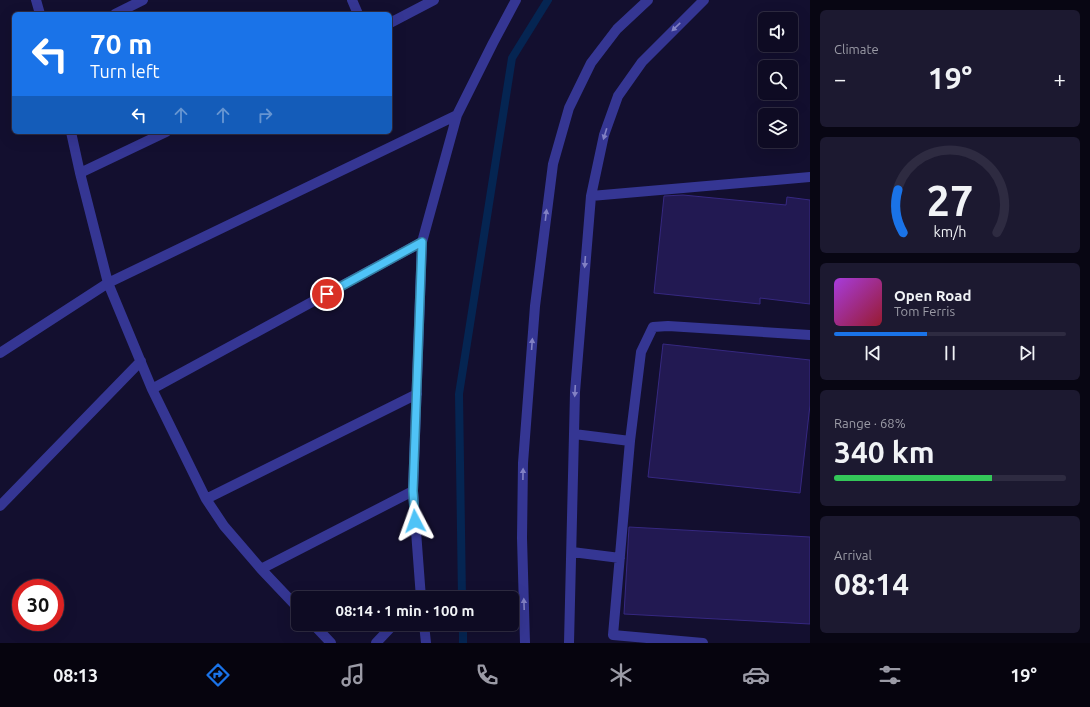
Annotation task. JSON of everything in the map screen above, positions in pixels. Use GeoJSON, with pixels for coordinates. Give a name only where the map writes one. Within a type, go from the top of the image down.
{"type":"FeatureCollection","features":[{"type":"Feature","properties":{"kind":"street"},"geometry":{"type":"LineString","coordinates":[[36,0],[39,12]]}},
{"type":"Feature","properties":{"kind":"street"},"geometry":{"type":"LineString","coordinates":[[119,12],[142,0]]}},
{"type":"Feature","properties":{"kind":"street"},"geometry":{"type":"LineString","coordinates":[[352,0],[357,12]]}},
{"type":"Feature","properties":{"kind":"street"},"geometry":{"type":"LineString","coordinates":[[392,22],[434,0]]}},
{"type":"Feature","properties":{"kind":"street"},"geometry":{"type":"LineString","coordinates":[[420,591],[413,491],[422,242],[457,115],[492,43],[516,0]]}},
{"type":"Feature","properties":{"kind":"street"},"geometry":{"type":"LineString","coordinates":[[525,643],[522,538],[524,462],[535,306],[553,164],[568,108],[591,63],[617,29],[648,0]]}},
{"type":"Feature","properties":{"kind":"street"},"geometry":{"type":"LineString","coordinates":[[570,643],[575,392],[590,196],[604,135],[618,96],[642,62],[704,0]]}},
{"type":"Feature","properties":{"kind":"street"},"geometry":{"type":"LineString","coordinates":[[1,350],[108,283],[457,115]]}},
{"type":"Feature","properties":{"kind":"street"},"geometry":{"type":"LineString","coordinates":[[71,134],[108,283],[152,390],[206,499],[224,526],[260,569],[291,601]]}},
{"type":"Feature","properties":{"kind":"street"},"geometry":{"type":"LineString","coordinates":[[80,173],[162,134]]}},
{"type":"Feature","properties":{"kind":"street"},"geometry":{"type":"LineString","coordinates":[[590,196],[810,177]]}},
{"type":"Feature","properties":{"kind":"street"},"geometry":{"type":"LineString","coordinates":[[152,390],[422,242]]}},
{"type":"Feature","properties":{"kind":"street"},"geometry":{"type":"LineString","coordinates":[[703,643],[613,635],[630,442],[641,352],[653,327],[668,326],[810,335]]}},
{"type":"Feature","properties":{"kind":"street"},"geometry":{"type":"LineString","coordinates":[[0,506],[141,361]]}},
{"type":"Feature","properties":{"kind":"street"},"geometry":{"type":"LineString","coordinates":[[206,499],[417,394]]}},
{"type":"Feature","properties":{"kind":"street"},"geometry":{"type":"LineString","coordinates":[[574,434],[630,442]]}},
{"type":"Feature","properties":{"kind":"street"},"geometry":{"type":"LineString","coordinates":[[260,569],[413,491]]}},
{"type":"Feature","properties":{"kind":"street"},"geometry":{"type":"LineString","coordinates":[[572,552],[620,558]]}},
{"type":"Feature","properties":{"kind":"street"},"geometry":{"type":"LineString","coordinates":[[320,631],[331,643]]}},
{"type":"Feature","properties":{"kind":"street"},"geometry":{"type":"LineString","coordinates":[[376,643],[387,631]]}},
{"type":"Feature","properties":{"kind":"street"},"geometry":{"type":"LineString","coordinates":[[425,631],[426,643]]}},
{"type":"Feature","properties":{"kind":"building"},"geometry":{"type":"Polygon","coordinates":[[[683,195],[786,205],[787,197],[810,200],[810,304],[760,298],[760,304],[654,293],[664,196],[683,195]]]}},
{"type":"Feature","properties":{"kind":"building"},"geometry":{"type":"Polygon","coordinates":[[[663,344],[810,360],[810,405],[800,493],[648,477],[663,344]]]}},
{"type":"Feature","properties":{"kind":"building"},"geometry":{"type":"Polygon","coordinates":[[[629,527],[810,537],[810,624],[624,614],[629,527]]]}},
{"type":"Feature","properties":{"kind":"waterway"},"geometry":{"type":"LineString","coordinates":[[462,591],[459,394],[512,58],[548,0]]}},
{"type":"Feature","properties":{"kind":"waterway"},"geometry":{"type":"LineString","coordinates":[[463,631],[463,643]]}},
{"type":"Feature","properties":{"kind":"route"},"geometry":{"type":"LineString","coordinates":[[327,294],[422,242],[413,491],[415,521]]}}]}
